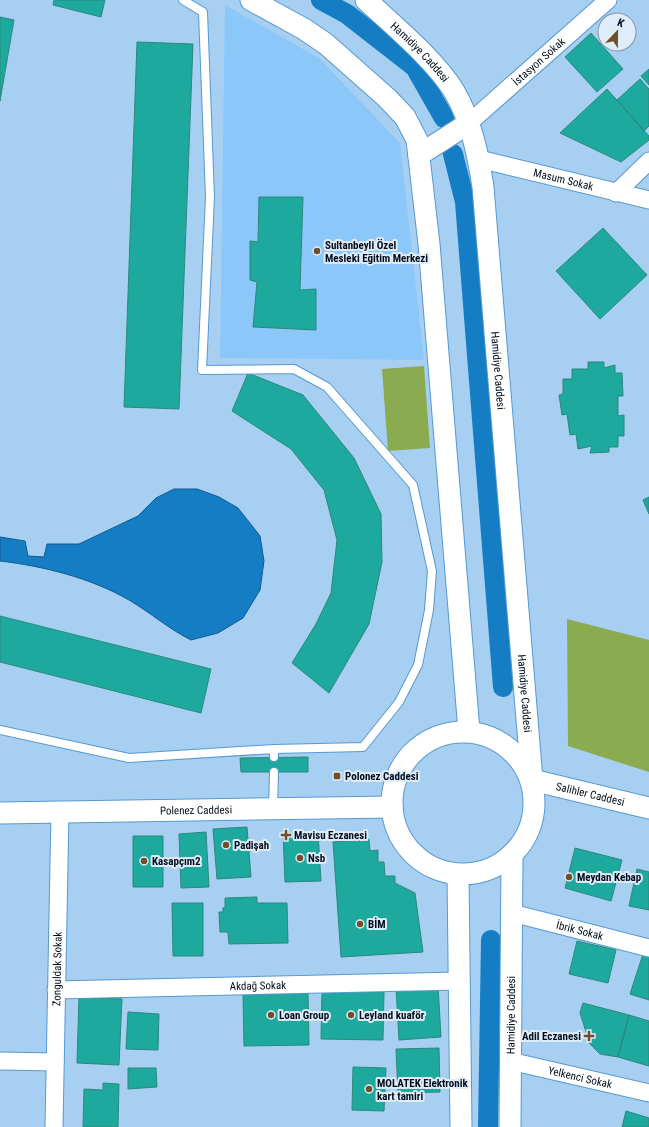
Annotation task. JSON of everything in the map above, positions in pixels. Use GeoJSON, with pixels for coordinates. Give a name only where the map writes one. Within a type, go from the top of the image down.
{"type":"FeatureCollection","features":[{"type":"Feature","properties":{"kind":"street"},"geometry":{"type":"LineString","coordinates":[[251,0],[304,29],[326,44],[387,98],[405,117],[417,140],[420,155],[430,252],[469,731]]}},
{"type":"Feature","properties":{"kind":"street","name":"İstasyon Sokak"},"geometry":{"type":"LineString","coordinates":[[469,123],[608,0]]}},
{"type":"Feature","properties":{"kind":"street","name":"Hamidiye Caddesi"},"geometry":{"type":"LineString","coordinates":[[370,1],[431,63],[453,90],[469,123],[479,159],[483,187],[532,780]]}},
{"type":"Feature","properties":{"kind":"street"},"geometry":{"type":"LineString","coordinates":[[420,155],[469,123]]}},
{"type":"Feature","properties":{"kind":"street","name":"Masum Sokak"},"geometry":{"type":"LineString","coordinates":[[479,159],[649,200]]}},
{"type":"Feature","properties":{"kind":"street"},"geometry":{"type":"LineString","coordinates":[[616,192],[649,161]]}},
{"type":"Feature","properties":{"kind":"street"},"geometry":{"type":"LineString","coordinates":[[469,731],[489,736],[508,746],[522,761],[532,780],[536,804],[531,828],[520,848],[502,864],[479,873],[458,874],[438,870],[420,860],[405,845],[396,827],[392,807],[393,786],[401,767],[413,752],[430,740],[448,732],[469,731]]}},
{"type":"Feature","properties":{"kind":"street","name":"Salihler Caddesi"},"geometry":{"type":"LineString","coordinates":[[532,780],[649,808]]}},
{"type":"Feature","properties":{"kind":"street","name":"Polenez Caddesi"},"geometry":{"type":"LineString","coordinates":[[0,813],[392,807]]}},
{"type":"Feature","properties":{"kind":"street","name":"Zonguldak Sokak"},"geometry":{"type":"LineString","coordinates":[[54,1127],[60,811]]}},
{"type":"Feature","properties":{"kind":"street","name":"Hamidiye Caddesi"},"geometry":{"type":"LineString","coordinates":[[510,1127],[512,855]]}},
{"type":"Feature","properties":{"kind":"street"},"geometry":{"type":"LineString","coordinates":[[458,874],[461,1127]]}},
{"type":"Feature","properties":{"kind":"street","name":"İbrik Sokak"},"geometry":{"type":"LineString","coordinates":[[512,913],[649,948]]}},
{"type":"Feature","properties":{"kind":"street","name":"Akdağ Sokak"},"geometry":{"type":"LineString","coordinates":[[56,990],[460,980]]}},
{"type":"Feature","properties":{"kind":"street"},"geometry":{"type":"LineString","coordinates":[[0,1061],[55,1062]]}},
{"type":"Feature","properties":{"kind":"street","name":"Yelkenci Sokak"},"geometry":{"type":"LineString","coordinates":[[510,1061],[649,1093]]}},
{"type":"Feature","properties":{"kind":"lane"},"geometry":{"type":"LineString","coordinates":[[0,730],[129,758],[274,754],[363,747],[399,702],[418,666],[429,610],[432,571],[412,485],[327,387],[294,369],[202,370],[210,197],[203,12],[183,0]]}},
{"type":"Feature","properties":{"kind":"lane"},"geometry":{"type":"LineString","coordinates":[[273,808],[274,772]]}},
{"type":"Feature","properties":{"kind":"shaded area","name":"Sultanbeyli Özel Mesleki Eğitim Merkezi"},"geometry":{"type":"Polygon","coordinates":[[[225,5],[319,58],[400,143],[424,360],[220,358],[225,5]]]}},
{"type":"Feature","properties":{"kind":"shaded area"},"geometry":{"type":"Polygon","coordinates":[[[174,489],[197,489],[219,497],[238,508],[260,536],[264,561],[260,590],[243,618],[218,633],[191,640],[129,600],[99,585],[50,570],[0,561],[0,537],[25,541],[28,556],[44,557],[47,544],[79,544],[138,516],[156,498],[174,489]]]}},
{"type":"Feature","properties":{"kind":"green space"},"geometry":{"type":"Polygon","coordinates":[[[424,366],[430,448],[388,451],[382,369],[424,366]]]}},
{"type":"Feature","properties":{"kind":"green space"},"geometry":{"type":"Polygon","coordinates":[[[567,619],[649,640],[649,772],[568,746],[567,619]]]}},
{"type":"Feature","properties":{"kind":"building"},"geometry":{"type":"Polygon","coordinates":[[[54,0],[105,0],[101,17],[53,5],[54,0]]]}},
{"type":"Feature","properties":{"kind":"building"},"geometry":{"type":"Polygon","coordinates":[[[0,17],[14,20],[0,101],[0,17]]]}},
{"type":"Feature","properties":{"kind":"building"},"geometry":{"type":"Polygon","coordinates":[[[591,33],[597,40],[597,52],[608,52],[623,69],[597,92],[565,57],[591,33]]]}},
{"type":"Feature","properties":{"kind":"building"},"geometry":{"type":"Polygon","coordinates":[[[137,42],[193,44],[179,409],[124,407],[137,42]]]}},
{"type":"Feature","properties":{"kind":"building"},"geometry":{"type":"Polygon","coordinates":[[[649,69],[649,85],[641,76],[649,69]]]}},
{"type":"Feature","properties":{"kind":"building"},"geometry":{"type":"Polygon","coordinates":[[[640,79],[649,89],[649,126],[644,131],[617,100],[640,79]]]}},
{"type":"Feature","properties":{"kind":"building"},"geometry":{"type":"Polygon","coordinates":[[[607,89],[649,136],[649,140],[621,162],[560,133],[607,89]]]}},
{"type":"Feature","properties":{"kind":"building"},"geometry":{"type":"Polygon","coordinates":[[[259,197],[303,197],[300,290],[316,289],[316,330],[253,327],[257,282],[250,280],[250,241],[258,242],[259,197]]]}},
{"type":"Feature","properties":{"kind":"building"},"geometry":{"type":"Polygon","coordinates":[[[603,228],[647,275],[600,319],[556,271],[603,228]]]}},
{"type":"Feature","properties":{"kind":"building"},"geometry":{"type":"Polygon","coordinates":[[[588,362],[604,362],[604,368],[615,365],[615,373],[622,373],[623,396],[618,396],[618,416],[624,415],[624,436],[618,436],[618,447],[609,447],[609,452],[590,453],[592,446],[578,449],[576,434],[570,435],[567,414],[562,415],[559,395],[563,394],[563,379],[572,379],[572,369],[588,369],[588,362]]]}},
{"type":"Feature","properties":{"kind":"building"},"geometry":{"type":"Polygon","coordinates":[[[248,373],[303,395],[354,458],[381,514],[382,562],[369,624],[329,693],[292,663],[316,624],[331,593],[337,540],[324,490],[291,449],[232,411],[248,373]]]}},
{"type":"Feature","properties":{"kind":"building"},"geometry":{"type":"Polygon","coordinates":[[[649,497],[649,514],[643,500],[649,497]]]}},
{"type":"Feature","properties":{"kind":"building"},"geometry":{"type":"Polygon","coordinates":[[[0,616],[211,669],[201,713],[0,662],[0,616]]]}},
{"type":"Feature","properties":{"kind":"building"},"geometry":{"type":"Polygon","coordinates":[[[308,757],[308,772],[241,772],[240,758],[308,757]]]}},
{"type":"Feature","properties":{"kind":"building"},"geometry":{"type":"Polygon","coordinates":[[[247,827],[251,877],[217,879],[213,829],[247,827]]]}},
{"type":"Feature","properties":{"kind":"building"},"geometry":{"type":"Polygon","coordinates":[[[206,832],[209,887],[181,888],[179,834],[206,832]]]}},
{"type":"Feature","properties":{"kind":"building"},"geometry":{"type":"Polygon","coordinates":[[[318,832],[321,881],[285,882],[283,833],[318,832]]]}},
{"type":"Feature","properties":{"kind":"building"},"geometry":{"type":"Polygon","coordinates":[[[133,836],[163,836],[163,887],[133,887],[133,836]]]}},
{"type":"Feature","properties":{"kind":"building"},"geometry":{"type":"Polygon","coordinates":[[[369,839],[370,851],[378,850],[378,862],[384,862],[385,876],[395,876],[395,883],[415,893],[423,952],[341,957],[333,842],[369,839]]]}},
{"type":"Feature","properties":{"kind":"building"},"geometry":{"type":"Polygon","coordinates":[[[575,848],[622,860],[611,901],[565,888],[575,848]]]}},
{"type":"Feature","properties":{"kind":"building"},"geometry":{"type":"Polygon","coordinates":[[[637,869],[649,872],[649,910],[629,906],[637,869]]]}},
{"type":"Feature","properties":{"kind":"building"},"geometry":{"type":"Polygon","coordinates":[[[257,897],[257,903],[287,903],[288,943],[229,944],[228,932],[220,932],[219,912],[223,912],[223,908],[225,907],[225,898],[257,897]]]}},
{"type":"Feature","properties":{"kind":"building"},"geometry":{"type":"Polygon","coordinates":[[[172,903],[203,903],[203,956],[173,956],[172,903]]]}},
{"type":"Feature","properties":{"kind":"building"},"geometry":{"type":"Polygon","coordinates":[[[577,941],[616,950],[608,983],[569,974],[577,941]]]}},
{"type":"Feature","properties":{"kind":"building"},"geometry":{"type":"Polygon","coordinates":[[[643,954],[649,956],[649,1000],[630,994],[643,954]]]}},
{"type":"Feature","properties":{"kind":"building"},"geometry":{"type":"Polygon","coordinates":[[[438,985],[441,1037],[399,1040],[396,987],[438,985]]]}},
{"type":"Feature","properties":{"kind":"building"},"geometry":{"type":"Polygon","coordinates":[[[322,991],[384,992],[383,1040],[321,1039],[322,991]]]}},
{"type":"Feature","properties":{"kind":"building"},"geometry":{"type":"Polygon","coordinates":[[[308,993],[309,1045],[244,1046],[243,994],[308,993]]]}},
{"type":"Feature","properties":{"kind":"building"},"geometry":{"type":"Polygon","coordinates":[[[79,997],[122,999],[119,1065],[77,1063],[79,997]]]}},
{"type":"Feature","properties":{"kind":"building"},"geometry":{"type":"Polygon","coordinates":[[[583,1003],[629,1015],[618,1057],[600,1054],[590,1044],[580,1013],[583,1003]]]}},
{"type":"Feature","properties":{"kind":"building"},"geometry":{"type":"Polygon","coordinates":[[[128,1012],[159,1014],[158,1050],[126,1049],[128,1012]]]}},
{"type":"Feature","properties":{"kind":"building"},"geometry":{"type":"Polygon","coordinates":[[[629,1015],[649,1021],[649,1066],[618,1057],[629,1015]]]}},
{"type":"Feature","properties":{"kind":"building"},"geometry":{"type":"Polygon","coordinates":[[[439,1048],[440,1092],[398,1093],[396,1049],[439,1048]]]}},
{"type":"Feature","properties":{"kind":"building","name":"MOLATEK Elektronik kart tamiri"},"geometry":{"type":"Polygon","coordinates":[[[353,1067],[386,1068],[384,1111],[352,1110],[353,1067]]]}},
{"type":"Feature","properties":{"kind":"building"},"geometry":{"type":"Polygon","coordinates":[[[128,1068],[156,1068],[157,1087],[128,1089],[128,1068]]]}},
{"type":"Feature","properties":{"kind":"building"},"geometry":{"type":"Polygon","coordinates":[[[103,1083],[119,1084],[118,1127],[83,1127],[84,1089],[103,1090],[103,1083]]]}},
{"type":"Feature","properties":{"kind":"building"},"geometry":{"type":"Polygon","coordinates":[[[626,1111],[649,1118],[649,1127],[622,1127],[626,1111]]]}},
{"type":"Feature","properties":{"kind":"waterway"},"geometry":{"type":"LineString","coordinates":[[321,0],[347,14],[415,67],[444,118]]}},
{"type":"Feature","properties":{"kind":"waterway"},"geometry":{"type":"LineString","coordinates":[[453,154],[465,202],[503,687]]}},
{"type":"Feature","properties":{"kind":"waterway"},"geometry":{"type":"LineString","coordinates":[[488,1127],[491,940]]}},
{"type":"Feature","properties":{"kind":"place","name":"Sultanbeyli Özel Mesleki Eğitim Merkezi"},"geometry":{"type":"Point","coordinates":[317,251]}},
{"type":"Feature","properties":{"kind":"place","name":"Polonez Caddesi"},"geometry":{"type":"Point","coordinates":[337,776]}},
{"type":"Feature","properties":{"kind":"place","name":"Mavisu Eczanesi"},"geometry":{"type":"Point","coordinates":[286,835]}},
{"type":"Feature","properties":{"kind":"place","name":"Padişah"},"geometry":{"type":"Point","coordinates":[226,845]}},
{"type":"Feature","properties":{"kind":"place","name":"Nsb"},"geometry":{"type":"Point","coordinates":[300,858]}},
{"type":"Feature","properties":{"kind":"place","name":"Kasapçım2"},"geometry":{"type":"Point","coordinates":[144,861]}},
{"type":"Feature","properties":{"kind":"place","name":"Meydan Kebap"},"geometry":{"type":"Point","coordinates":[569,877]}},
{"type":"Feature","properties":{"kind":"place","name":"BİM"},"geometry":{"type":"Point","coordinates":[360,924]}},
{"type":"Feature","properties":{"kind":"place","name":"Loan Group"},"geometry":{"type":"Point","coordinates":[271,1015]}},
{"type":"Feature","properties":{"kind":"place","name":"Leyland kuaför"},"geometry":{"type":"Point","coordinates":[351,1015]}},
{"type":"Feature","properties":{"kind":"place","name":"Adil Eczanesi"},"geometry":{"type":"Point","coordinates":[589,1036]}},
{"type":"Feature","properties":{"kind":"place","name":"MOLATEK Elektronik kart tamiri"},"geometry":{"type":"Point","coordinates":[369,1089]}}]}
